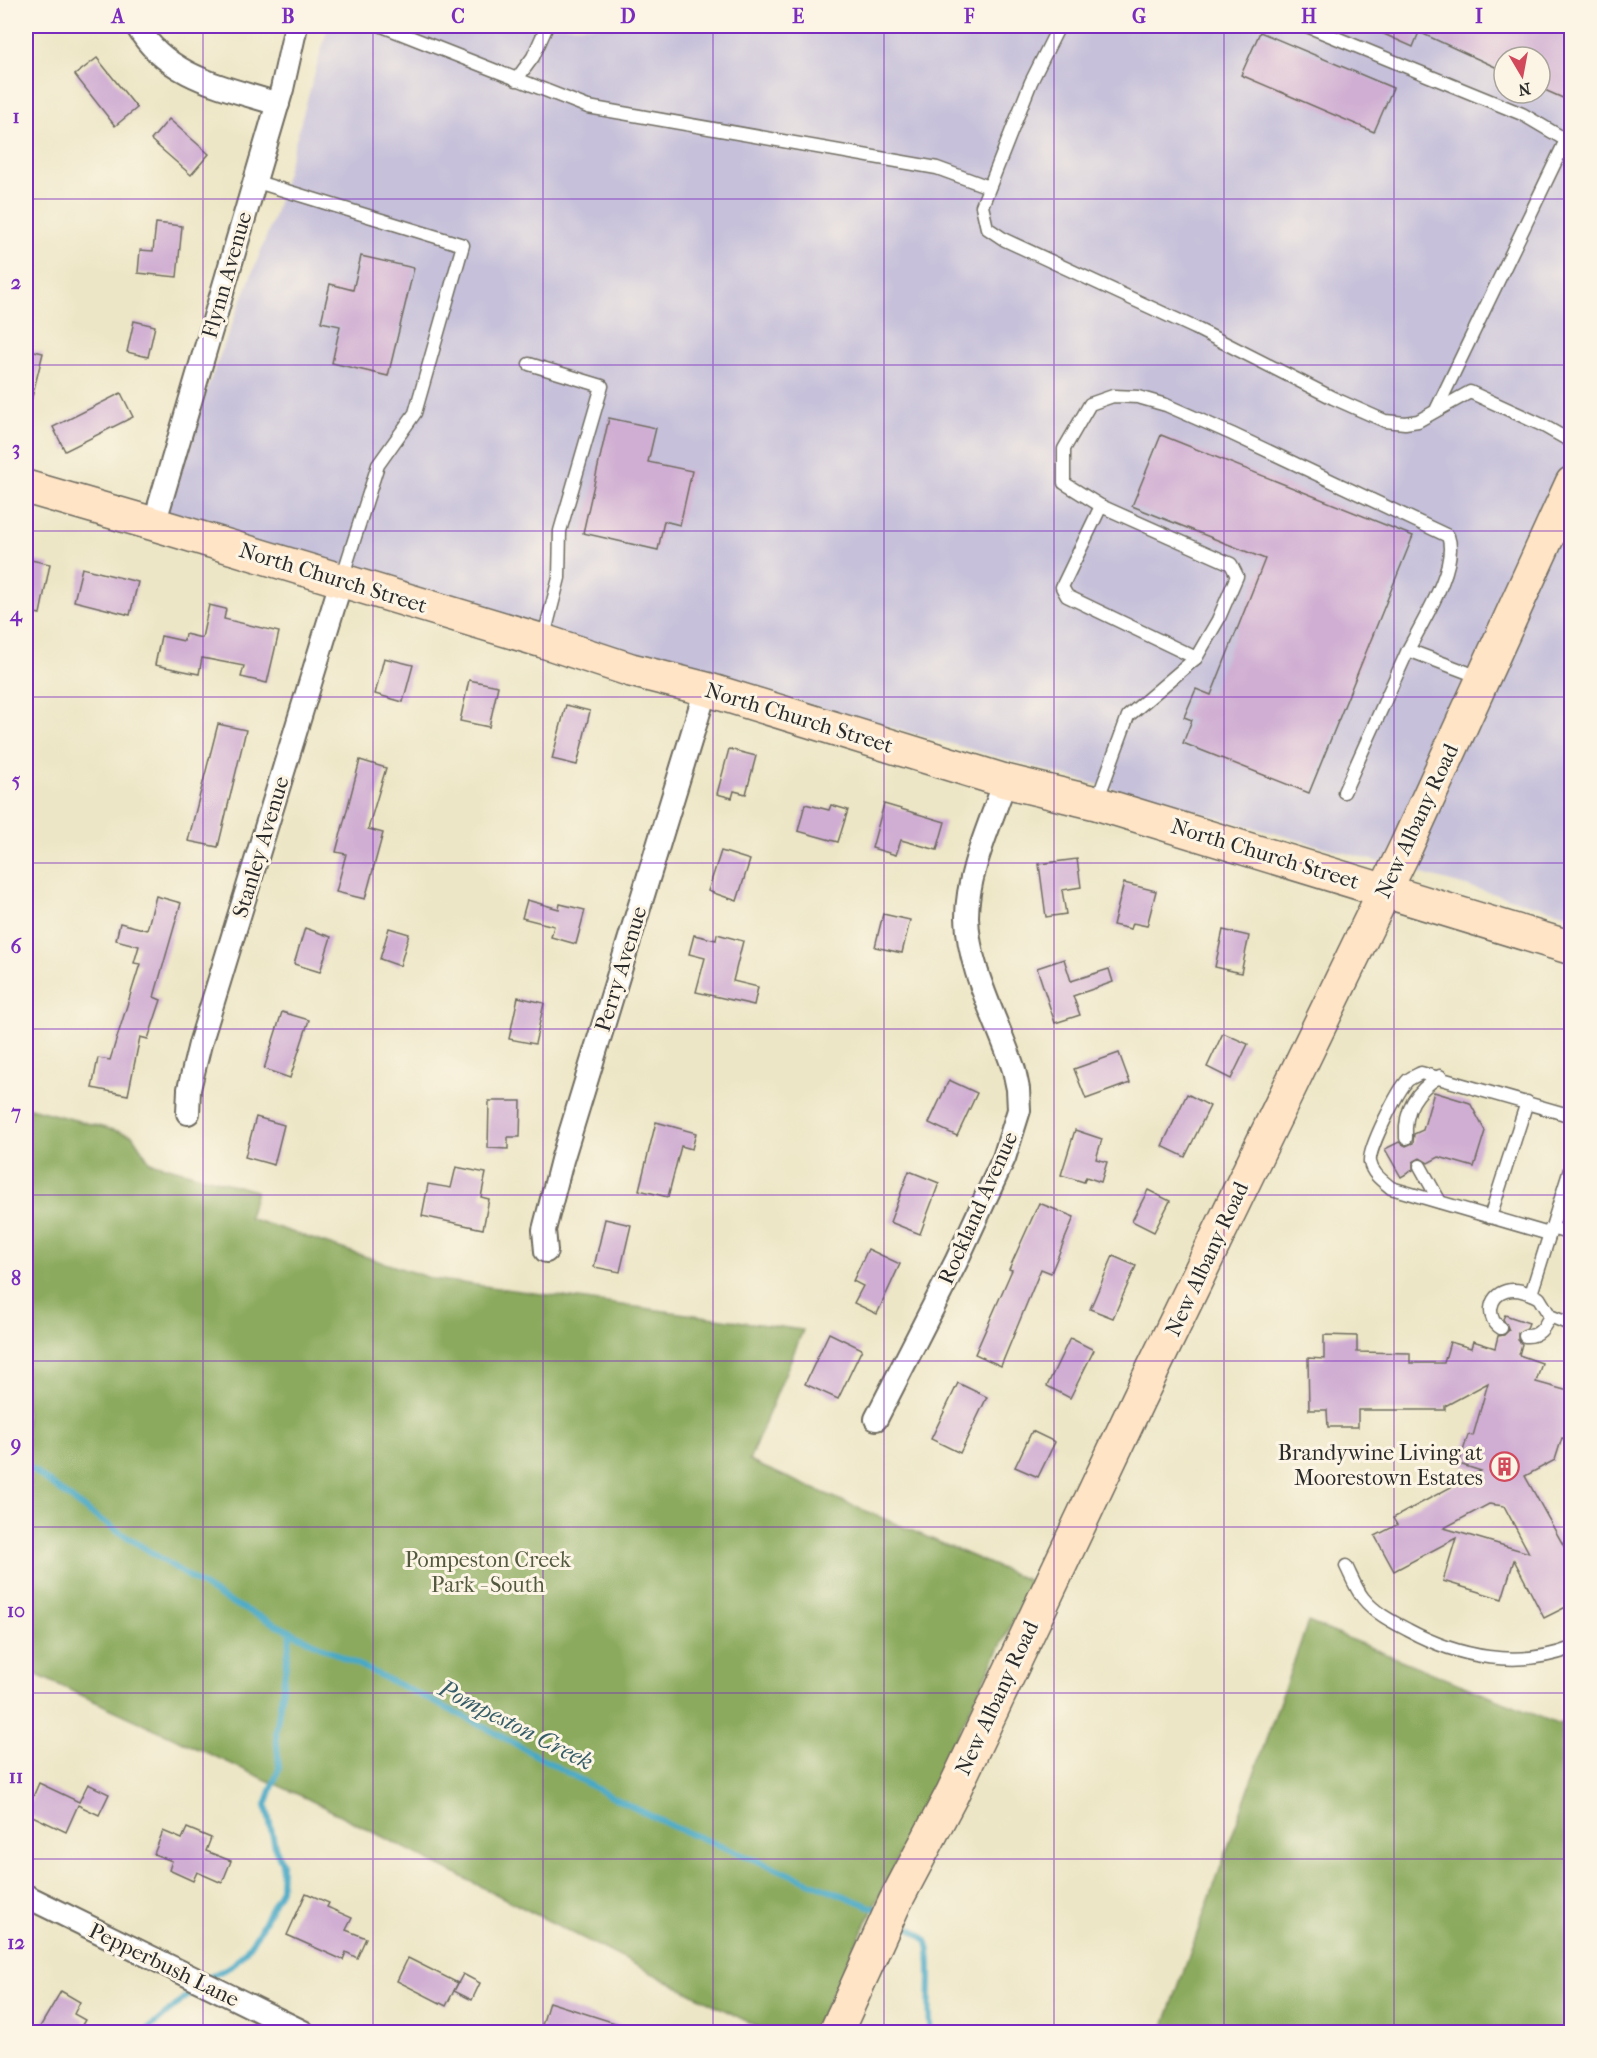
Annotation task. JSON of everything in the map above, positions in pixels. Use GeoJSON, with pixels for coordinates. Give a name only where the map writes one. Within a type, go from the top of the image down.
{"type":"FeatureCollection","features":[{"type":"Feature","properties":{"kind":"main road","name":"New Albany Road"},"geometry":{"type":"LineString","coordinates":[[836,2032],[896,1902],[952,1794],[1138,1400],[1385,891],[1572,483]]}},
{"type":"Feature","properties":{"kind":"main road","name":"North Church Street"},"geometry":{"type":"LineString","coordinates":[[26,487],[543,641],[631,670],[706,689],[1005,781],[1096,803],[1572,948]]}},
{"type":"Feature","properties":{"kind":"street"},"geometry":{"type":"LineString","coordinates":[[137,26],[157,52],[177,68],[198,80],[278,104]]}},
{"type":"Feature","properties":{"kind":"street","name":"Flynn Avenue"},"geometry":{"type":"LineString","coordinates":[[154,524],[278,104],[296,26]]}},
{"type":"Feature","properties":{"kind":"street","name":"Stanley Avenue"},"geometry":{"type":"LineString","coordinates":[[189,1113],[189,1089],[200,1044],[341,582]]}},
{"type":"Feature","properties":{"kind":"street","name":"Perry Avenue"},"geometry":{"type":"LineString","coordinates":[[546,1251],[544,1230],[559,1170],[706,689]]}},
{"type":"Feature","properties":{"kind":"street","name":"Rockland Avenue"},"geometry":{"type":"LineString","coordinates":[[876,1419],[981,1209],[1004,1158],[1019,1110],[1014,1070],[974,958],[967,917],[973,878],[1005,781]]}},
{"type":"Feature","properties":{"kind":"street","name":"Pepperbush Lane"},"geometry":{"type":"LineString","coordinates":[[26,1896],[303,2032]]}},
{"type":"Feature","properties":{"kind":"lane"},"geometry":{"type":"LineString","coordinates":[[382,26],[569,101],[601,109],[937,168],[989,187]]}},
{"type":"Feature","properties":{"kind":"lane"},"geometry":{"type":"LineString","coordinates":[[516,80],[533,57],[547,26]]}},
{"type":"Feature","properties":{"kind":"lane"},"geometry":{"type":"LineString","coordinates":[[1059,26],[1031,82],[982,206],[987,228],[1005,240],[1195,328],[1297,380],[1385,421],[1405,423],[1418,421],[1437,408],[1470,392],[1542,425],[1572,442]]}},
{"type":"Feature","properties":{"kind":"lane"},"geometry":{"type":"LineString","coordinates":[[1306,26],[1522,114],[1569,143],[1437,408]]}},
{"type":"Feature","properties":{"kind":"lane"},"geometry":{"type":"LineString","coordinates":[[254,182],[463,245],[415,413],[378,465],[341,582]]}},
{"type":"Feature","properties":{"kind":"lane"},"geometry":{"type":"LineString","coordinates":[[530,364],[602,386],[560,531],[559,578],[543,641]]}},
{"type":"Feature","properties":{"kind":"lane"},"geometry":{"type":"LineString","coordinates":[[1096,803],[1128,716],[1196,658],[1218,620],[1237,576],[1231,564],[1101,506],[1064,483],[1064,449],[1090,404],[1113,396],[1137,398],[1166,405],[1297,463],[1448,536],[1452,544],[1446,573],[1408,650],[1344,792]]}},
{"type":"Feature","properties":{"kind":"lane"},"geometry":{"type":"LineString","coordinates":[[1101,506],[1062,587],[1067,597],[1196,658]]}},
{"type":"Feature","properties":{"kind":"lane"},"geometry":{"type":"LineString","coordinates":[[1408,650],[1483,678]]}},
{"type":"Feature","properties":{"kind":"lane"},"geometry":{"type":"LineString","coordinates":[[1572,1116],[1420,1072],[1408,1081],[1381,1130],[1370,1162],[1377,1175],[1391,1188],[1490,1217],[1572,1234]]}},
{"type":"Feature","properties":{"kind":"lane"},"geometry":{"type":"LineString","coordinates":[[1406,1138],[1405,1125],[1409,1110],[1423,1087],[1440,1076]]}},
{"type":"Feature","properties":{"kind":"lane"},"geometry":{"type":"LineString","coordinates":[[1490,1217],[1527,1102]]}},
{"type":"Feature","properties":{"kind":"lane"},"geometry":{"type":"LineString","coordinates":[[1531,1294],[1572,1163]]}},
{"type":"Feature","properties":{"kind":"lane"},"geometry":{"type":"LineString","coordinates":[[1420,1166],[1440,1202]]}},
{"type":"Feature","properties":{"kind":"lane"},"geometry":{"type":"LineString","coordinates":[[1501,1328],[1494,1324],[1490,1317],[1491,1306],[1496,1297],[1505,1290],[1531,1294],[1539,1298],[1550,1317],[1572,1325]]}},
{"type":"Feature","properties":{"kind":"lane"},"geometry":{"type":"LineString","coordinates":[[1525,1336],[1536,1335],[1550,1317]]}},
{"type":"Feature","properties":{"kind":"lane"},"geometry":{"type":"LineString","coordinates":[[1346,1566],[1363,1598],[1384,1618],[1441,1647],[1463,1654],[1514,1659],[1540,1656],[1572,1648]]}},
{"type":"Feature","properties":{"kind":"shaded area"},"geometry":{"type":"Polygon","coordinates":[[[328,26],[1571,26],[1571,915],[154,524],[274,217],[328,26]]]}},
{"type":"Feature","properties":{"kind":"green space","name":"Pompeston Creek Park - South"},"geometry":{"type":"Polygon","coordinates":[[[26,1107],[132,1135],[150,1162],[256,1191],[249,1218],[433,1279],[803,1330],[749,1461],[1032,1582],[813,2032],[768,2032],[308,1799],[26,1670],[26,1107]]]}},
{"type":"Feature","properties":{"kind":"green space"},"geometry":{"type":"Polygon","coordinates":[[[1308,1622],[1557,1724],[1571,1721],[1571,2032],[1162,2032],[1308,1622]]]}},
{"type":"Feature","properties":{"kind":"building"},"geometry":{"type":"Polygon","coordinates":[[[1366,26],[1572,26],[1572,102],[1552,93],[1552,45],[1492,45],[1492,65],[1419,32],[1413,47],[1366,26]]]}},
{"type":"Feature","properties":{"kind":"building"},"geometry":{"type":"Polygon","coordinates":[[[1260,32],[1393,88],[1374,132],[1241,75],[1260,32]]]}},
{"type":"Feature","properties":{"kind":"building"},"geometry":{"type":"Polygon","coordinates":[[[97,58],[137,108],[115,126],[75,75],[97,58]]]}},
{"type":"Feature","properties":{"kind":"building"},"geometry":{"type":"Polygon","coordinates":[[[169,119],[209,154],[191,175],[151,140],[169,119]]]}},
{"type":"Feature","properties":{"kind":"building"},"geometry":{"type":"Polygon","coordinates":[[[156,223],[182,226],[177,277],[138,273],[140,250],[153,251],[156,223]]]}},
{"type":"Feature","properties":{"kind":"building"},"geometry":{"type":"Polygon","coordinates":[[[361,256],[414,268],[388,376],[332,363],[340,326],[321,322],[330,284],[353,290],[361,256]]]}},
{"type":"Feature","properties":{"kind":"building"},"geometry":{"type":"Polygon","coordinates":[[[134,321],[155,326],[148,357],[127,352],[134,321]]]}},
{"type":"Feature","properties":{"kind":"building"},"geometry":{"type":"Polygon","coordinates":[[[26,349],[43,353],[31,401],[26,400],[26,349]]]}},
{"type":"Feature","properties":{"kind":"building"},"geometry":{"type":"Polygon","coordinates":[[[121,393],[133,417],[65,451],[53,427],[121,393]]]}},
{"type":"Feature","properties":{"kind":"building"},"geometry":{"type":"Polygon","coordinates":[[[609,418],[656,428],[648,462],[692,471],[680,525],[664,521],[658,550],[583,533],[609,418]]]}},
{"type":"Feature","properties":{"kind":"building"},"geometry":{"type":"Polygon","coordinates":[[[1161,435],[1413,536],[1309,793],[1183,743],[1192,720],[1184,717],[1196,689],[1211,695],[1265,559],[1132,506],[1161,435]]]}},
{"type":"Feature","properties":{"kind":"building"},"geometry":{"type":"Polygon","coordinates":[[[26,559],[50,564],[40,614],[26,611],[26,559]]]}},
{"type":"Feature","properties":{"kind":"building"},"geometry":{"type":"Polygon","coordinates":[[[82,568],[138,582],[130,615],[74,601],[82,568]]]}},
{"type":"Feature","properties":{"kind":"building"},"geometry":{"type":"Polygon","coordinates":[[[209,605],[226,609],[224,619],[279,632],[267,683],[241,677],[244,666],[202,658],[199,674],[155,665],[161,636],[184,641],[185,634],[202,638],[209,605]]]}},
{"type":"Feature","properties":{"kind":"building"},"geometry":{"type":"Polygon","coordinates":[[[384,658],[413,665],[403,702],[375,694],[384,658]]]}},
{"type":"Feature","properties":{"kind":"building"},"geometry":{"type":"Polygon","coordinates":[[[469,680],[498,686],[489,727],[460,721],[469,680]]]}},
{"type":"Feature","properties":{"kind":"building"},"geometry":{"type":"Polygon","coordinates":[[[566,705],[590,711],[577,765],[552,759],[566,705]]]}},
{"type":"Feature","properties":{"kind":"building"},"geometry":{"type":"Polygon","coordinates":[[[218,724],[246,730],[218,847],[188,841],[218,724]]]}},
{"type":"Feature","properties":{"kind":"building"},"geometry":{"type":"Polygon","coordinates":[[[729,749],[756,756],[746,794],[734,791],[732,798],[717,794],[729,749]]]}},
{"type":"Feature","properties":{"kind":"building"},"geometry":{"type":"Polygon","coordinates":[[[360,760],[386,768],[368,829],[383,833],[365,899],[336,892],[346,854],[336,852],[360,760]]]}},
{"type":"Feature","properties":{"kind":"building"},"geometry":{"type":"Polygon","coordinates":[[[805,804],[829,810],[831,805],[848,810],[838,842],[798,831],[805,804]]]}},
{"type":"Feature","properties":{"kind":"building"},"geometry":{"type":"Polygon","coordinates":[[[884,804],[945,822],[937,850],[901,840],[896,855],[872,848],[884,804]]]}},
{"type":"Feature","properties":{"kind":"building"},"geometry":{"type":"Polygon","coordinates":[[[721,851],[750,860],[737,901],[708,891],[721,851]]]}},
{"type":"Feature","properties":{"kind":"building"},"geometry":{"type":"Polygon","coordinates":[[[1077,859],[1081,887],[1062,890],[1066,914],[1046,917],[1039,864],[1077,859]]]}},
{"type":"Feature","properties":{"kind":"building"},"geometry":{"type":"Polygon","coordinates":[[[1124,883],[1156,891],[1147,926],[1133,923],[1131,929],[1113,925],[1124,883]]]}},
{"type":"Feature","properties":{"kind":"building"},"geometry":{"type":"Polygon","coordinates":[[[156,896],[181,903],[154,997],[161,1000],[148,1039],[140,1037],[128,1095],[92,1088],[98,1058],[110,1060],[140,964],[134,963],[139,946],[116,940],[120,923],[147,930],[156,896]]]}},
{"type":"Feature","properties":{"kind":"building"},"geometry":{"type":"Polygon","coordinates":[[[527,900],[559,909],[560,904],[585,910],[576,944],[551,937],[554,926],[522,918],[527,900]]]}},
{"type":"Feature","properties":{"kind":"building"},"geometry":{"type":"Polygon","coordinates":[[[883,914],[910,920],[902,953],[875,947],[883,914]]]}},
{"type":"Feature","properties":{"kind":"building"},"geometry":{"type":"Polygon","coordinates":[[[305,928],[331,937],[320,972],[294,964],[305,928]]]}},
{"type":"Feature","properties":{"kind":"building"},"geometry":{"type":"Polygon","coordinates":[[[389,928],[409,934],[400,966],[380,959],[389,928]]]}},
{"type":"Feature","properties":{"kind":"building"},"geometry":{"type":"Polygon","coordinates":[[[1223,930],[1249,936],[1241,973],[1215,967],[1223,930]]]}},
{"type":"Feature","properties":{"kind":"building"},"geometry":{"type":"Polygon","coordinates":[[[717,934],[743,941],[733,981],[758,987],[754,1005],[696,992],[705,958],[689,954],[694,935],[716,940],[717,934]]]}},
{"type":"Feature","properties":{"kind":"building"},"geometry":{"type":"Polygon","coordinates":[[[1064,959],[1071,981],[1109,969],[1113,982],[1073,996],[1080,1015],[1055,1023],[1037,968],[1064,959]]]}},
{"type":"Feature","properties":{"kind":"building"},"geometry":{"type":"Polygon","coordinates":[[[518,997],[544,1003],[535,1044],[509,1039],[518,997]]]}},
{"type":"Feature","properties":{"kind":"building"},"geometry":{"type":"Polygon","coordinates":[[[282,1012],[309,1020],[290,1078],[264,1069],[282,1012]]]}},
{"type":"Feature","properties":{"kind":"building"},"geometry":{"type":"Polygon","coordinates":[[[1223,1033],[1248,1044],[1231,1079],[1207,1067],[1223,1033]]]}},
{"type":"Feature","properties":{"kind":"building"},"geometry":{"type":"Polygon","coordinates":[[[1119,1053],[1130,1083],[1086,1099],[1074,1069],[1119,1053]]]}},
{"type":"Feature","properties":{"kind":"building"},"geometry":{"type":"Polygon","coordinates":[[[949,1080],[977,1093],[957,1136],[929,1123],[949,1080]]]}},
{"type":"Feature","properties":{"kind":"building"},"geometry":{"type":"Polygon","coordinates":[[[1434,1092],[1470,1103],[1485,1131],[1474,1167],[1439,1157],[1428,1163],[1420,1158],[1413,1162],[1413,1170],[1401,1177],[1385,1149],[1399,1142],[1406,1146],[1413,1143],[1414,1134],[1423,1130],[1434,1092]]]}},
{"type":"Feature","properties":{"kind":"building"},"geometry":{"type":"Polygon","coordinates":[[[1187,1094],[1210,1106],[1185,1157],[1162,1146],[1187,1094]]]}},
{"type":"Feature","properties":{"kind":"building"},"geometry":{"type":"Polygon","coordinates":[[[489,1101],[521,1101],[520,1137],[508,1137],[508,1149],[488,1148],[489,1101]]]}},
{"type":"Feature","properties":{"kind":"building"},"geometry":{"type":"Polygon","coordinates":[[[256,1117],[284,1125],[274,1165],[245,1157],[256,1117]]]}},
{"type":"Feature","properties":{"kind":"building"},"geometry":{"type":"Polygon","coordinates":[[[656,1122],[696,1133],[692,1149],[681,1146],[668,1197],[639,1190],[656,1122]]]}},
{"type":"Feature","properties":{"kind":"building"},"geometry":{"type":"Polygon","coordinates":[[[1075,1130],[1102,1139],[1096,1159],[1107,1162],[1101,1182],[1086,1177],[1084,1182],[1061,1175],[1075,1130]]]}},
{"type":"Feature","properties":{"kind":"building"},"geometry":{"type":"Polygon","coordinates":[[[456,1167],[486,1173],[481,1197],[489,1199],[483,1229],[422,1216],[428,1184],[451,1188],[456,1167]]]}},
{"type":"Feature","properties":{"kind":"building"},"geometry":{"type":"Polygon","coordinates":[[[909,1171],[939,1183],[920,1234],[890,1222],[909,1171]]]}},
{"type":"Feature","properties":{"kind":"building"},"geometry":{"type":"Polygon","coordinates":[[[1148,1190],[1170,1201],[1154,1232],[1132,1221],[1148,1190]]]}},
{"type":"Feature","properties":{"kind":"building"},"geometry":{"type":"Polygon","coordinates":[[[1039,1203],[1074,1217],[1051,1273],[1041,1269],[1001,1366],[975,1354],[1012,1270],[1009,1269],[1039,1203]]]}},
{"type":"Feature","properties":{"kind":"building"},"geometry":{"type":"Polygon","coordinates":[[[605,1219],[631,1225],[620,1272],[594,1267],[605,1219]]]}},
{"type":"Feature","properties":{"kind":"building"},"geometry":{"type":"Polygon","coordinates":[[[868,1249],[900,1264],[877,1314],[854,1303],[863,1286],[853,1281],[868,1249]]]}},
{"type":"Feature","properties":{"kind":"building"},"geometry":{"type":"Polygon","coordinates":[[[1113,1256],[1136,1266],[1113,1318],[1090,1309],[1113,1256]]]}},
{"type":"Feature","properties":{"kind":"building","name":"Brandywine Living at Moorestown Estates"},"geometry":{"type":"Polygon","coordinates":[[[1505,1315],[1529,1323],[1527,1328],[1518,1333],[1518,1340],[1522,1344],[1519,1355],[1542,1363],[1536,1382],[1572,1392],[1572,1441],[1562,1438],[1555,1460],[1525,1476],[1572,1561],[1572,1604],[1544,1618],[1514,1560],[1502,1599],[1443,1581],[1456,1538],[1394,1571],[1375,1536],[1397,1525],[1393,1518],[1481,1471],[1459,1464],[1468,1435],[1473,1436],[1488,1383],[1445,1406],[1445,1410],[1358,1410],[1358,1427],[1328,1427],[1327,1410],[1309,1410],[1308,1358],[1324,1359],[1324,1335],[1357,1336],[1357,1352],[1410,1353],[1410,1363],[1444,1363],[1450,1342],[1471,1348],[1473,1341],[1495,1348],[1498,1336],[1504,1335],[1509,1330],[1503,1319],[1505,1315]],[[1489,1504],[1444,1528],[1529,1553],[1504,1506],[1489,1504]]]}},
{"type":"Feature","properties":{"kind":"building"},"geometry":{"type":"Polygon","coordinates":[[[829,1333],[862,1349],[838,1399],[805,1384],[829,1333]]]}},
{"type":"Feature","properties":{"kind":"building"},"geometry":{"type":"Polygon","coordinates":[[[1070,1338],[1094,1350],[1070,1398],[1047,1386],[1070,1338]]]}},
{"type":"Feature","properties":{"kind":"building"},"geometry":{"type":"Polygon","coordinates":[[[958,1383],[987,1397],[960,1453],[931,1439],[958,1383]]]}},
{"type":"Feature","properties":{"kind":"building"},"geometry":{"type":"Polygon","coordinates":[[[1032,1431],[1055,1442],[1038,1477],[1015,1467],[1032,1431]]]}},
{"type":"Feature","properties":{"kind":"building"},"geometry":{"type":"Polygon","coordinates":[[[39,1783],[79,1802],[88,1784],[109,1794],[99,1815],[78,1805],[66,1832],[26,1813],[39,1783]]]}},
{"type":"Feature","properties":{"kind":"building"},"geometry":{"type":"Polygon","coordinates":[[[187,1828],[211,1838],[206,1851],[231,1861],[222,1883],[197,1872],[193,1881],[169,1870],[172,1861],[154,1854],[163,1831],[182,1839],[187,1828]]]}},
{"type":"Feature","properties":{"kind":"building"},"geometry":{"type":"Polygon","coordinates":[[[306,1893],[329,1903],[327,1907],[352,1918],[346,1930],[366,1938],[357,1958],[346,1952],[343,1960],[287,1935],[306,1893]]]}},
{"type":"Feature","properties":{"kind":"building"},"geometry":{"type":"Polygon","coordinates":[[[408,1958],[458,1983],[446,2006],[397,1981],[408,1958]]]}},
{"type":"Feature","properties":{"kind":"building"},"geometry":{"type":"Polygon","coordinates":[[[463,1974],[480,1983],[472,2000],[454,1991],[463,1974]]]}},
{"type":"Feature","properties":{"kind":"building"},"geometry":{"type":"Polygon","coordinates":[[[61,1991],[80,2002],[74,2014],[85,2020],[78,2032],[37,2032],[61,1991]]]}},
{"type":"Feature","properties":{"kind":"building"},"geometry":{"type":"Polygon","coordinates":[[[549,2002],[634,2029],[633,2032],[540,2032],[549,2002]]]}},
{"type":"Feature","properties":{"kind":"waterway","name":"Pompeston Creek"},"geometry":{"type":"LineString","coordinates":[[26,1465],[90,1513],[222,1598],[479,1724],[608,1795],[674,1827],[881,1911]]}},
{"type":"Feature","properties":{"kind":"waterway"},"geometry":{"type":"LineString","coordinates":[[208,1978],[233,1965],[244,1953],[257,1935],[281,1889],[282,1863],[275,1847],[266,1805],[279,1768],[276,1732],[291,1631]]}},
{"type":"Feature","properties":{"kind":"waterway","name":"Pompeston Creek"},"geometry":{"type":"LineString","coordinates":[[897,1920],[922,1936],[928,1946],[931,2032]]}},
{"type":"Feature","properties":{"kind":"waterway"},"geometry":{"type":"LineString","coordinates":[[145,2032],[198,1987]]}},
{"type":"Feature","properties":{"kind":"place","name":"Brandywine Living at Moorestown Estates"},"geometry":{"type":"Point","coordinates":[1504,1466]}}]}
